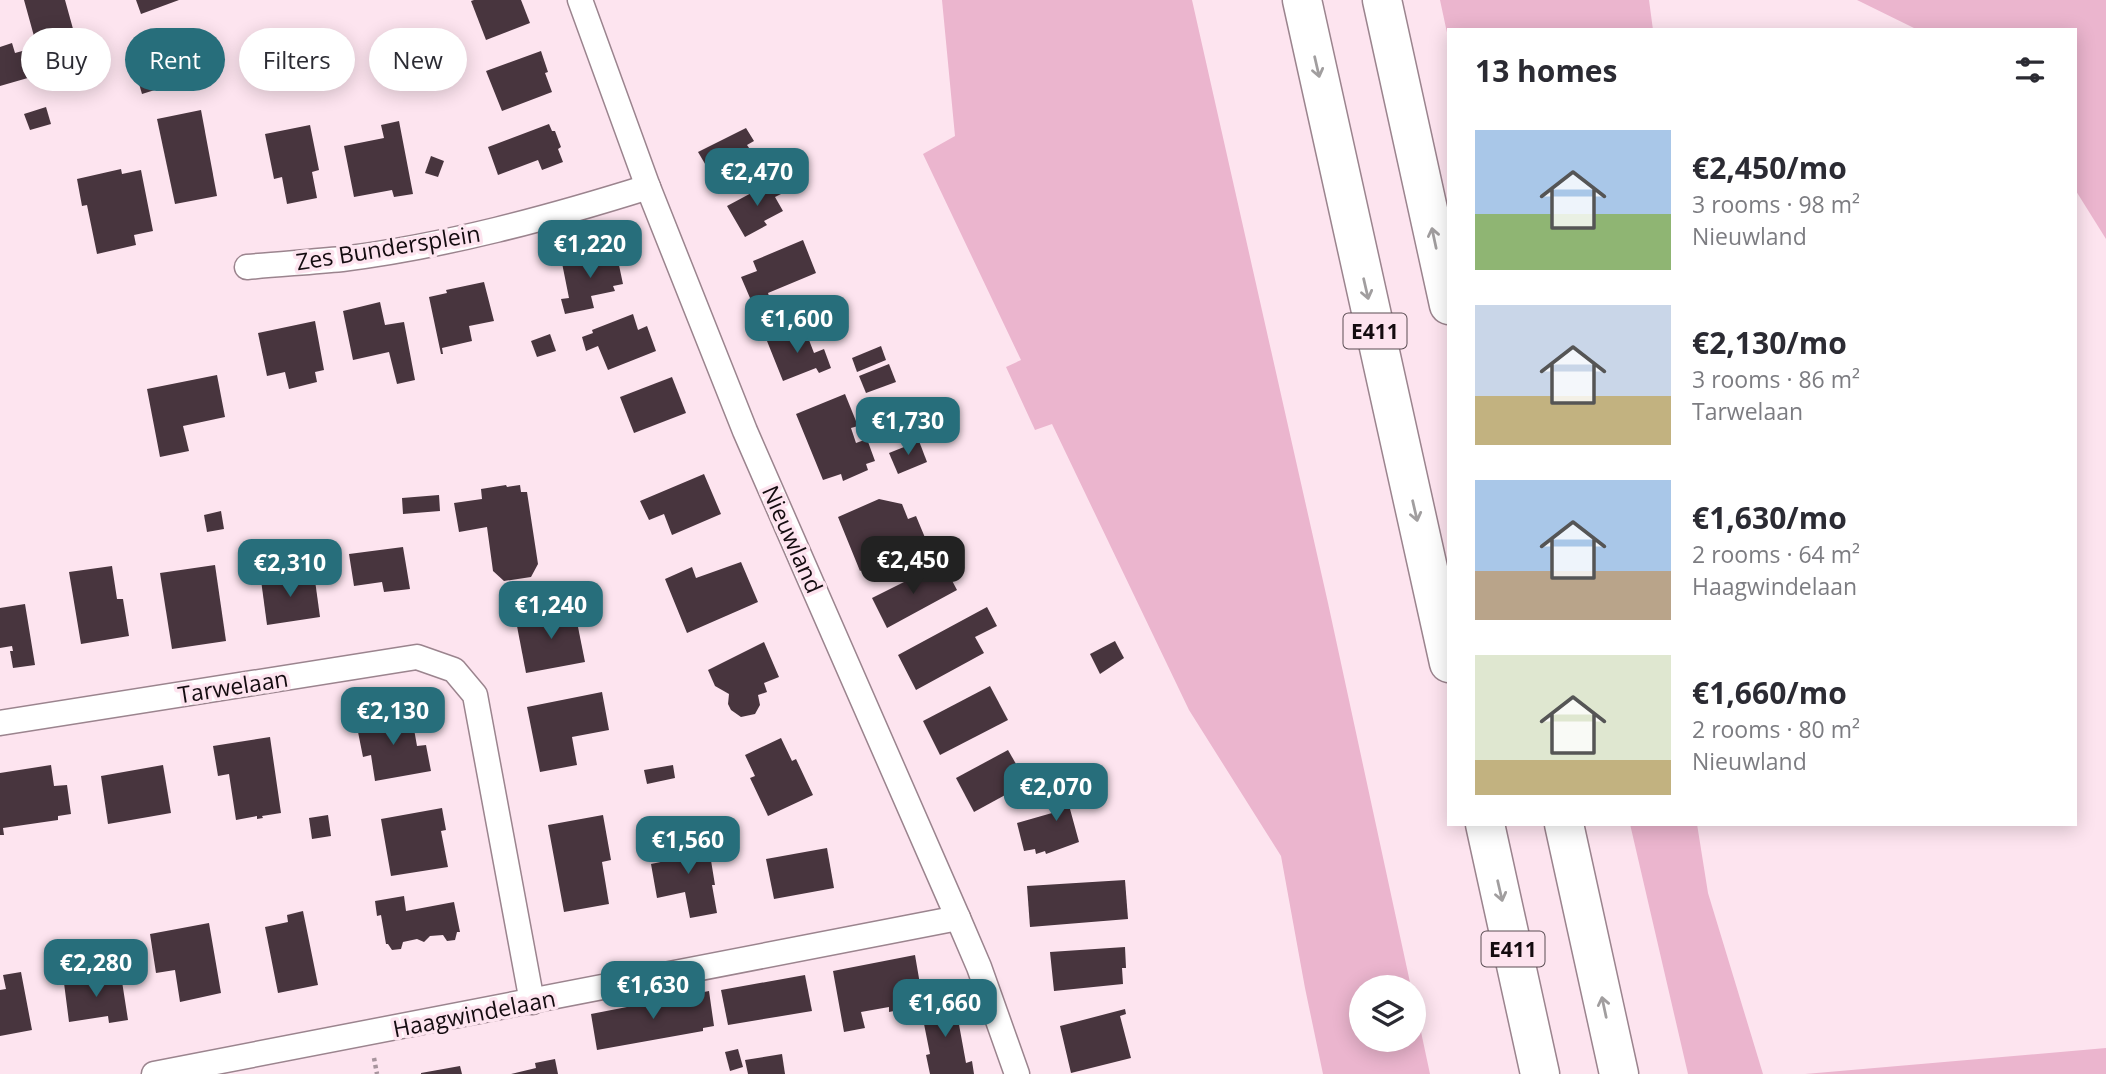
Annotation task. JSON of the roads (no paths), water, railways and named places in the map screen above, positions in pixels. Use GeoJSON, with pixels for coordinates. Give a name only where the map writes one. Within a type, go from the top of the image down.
{"type":"FeatureCollection","features":[{"type":"Feature","properties":{"kind":"highway","name":"E411"},"geometry":{"type":"LineString","coordinates":[[1302,0],[1447,654]]}},
{"type":"Feature","properties":{"kind":"highway"},"geometry":{"type":"LineString","coordinates":[[1382,0],[1447,296]]}},
{"type":"Feature","properties":{"kind":"highway","name":"E411"},"geometry":{"type":"LineString","coordinates":[[1485,826],[1540,1074]]}},
{"type":"Feature","properties":{"kind":"highway"},"geometry":{"type":"LineString","coordinates":[[1564,826],[1619,1074]]}},
{"type":"Feature","properties":{"kind":"street","name":"Nieuwland"},"geometry":{"type":"LineString","coordinates":[[580,0],[648,187],[745,431],[979,967],[1017,1074]]}},
{"type":"Feature","properties":{"kind":"street","name":"Zes Bundersplein"},"geometry":{"type":"LineString","coordinates":[[247,267],[344,258],[466,237],[578,209],[648,187]]}},
{"type":"Feature","properties":{"kind":"street","name":"Tarwelaan"},"geometry":{"type":"LineString","coordinates":[[0,723],[417,657],[454,670],[475,695],[532,1002]]}},
{"type":"Feature","properties":{"kind":"street","name":"Haagwindelaan"},"geometry":{"type":"LineString","coordinates":[[154,1074],[958,918]]}}]}
